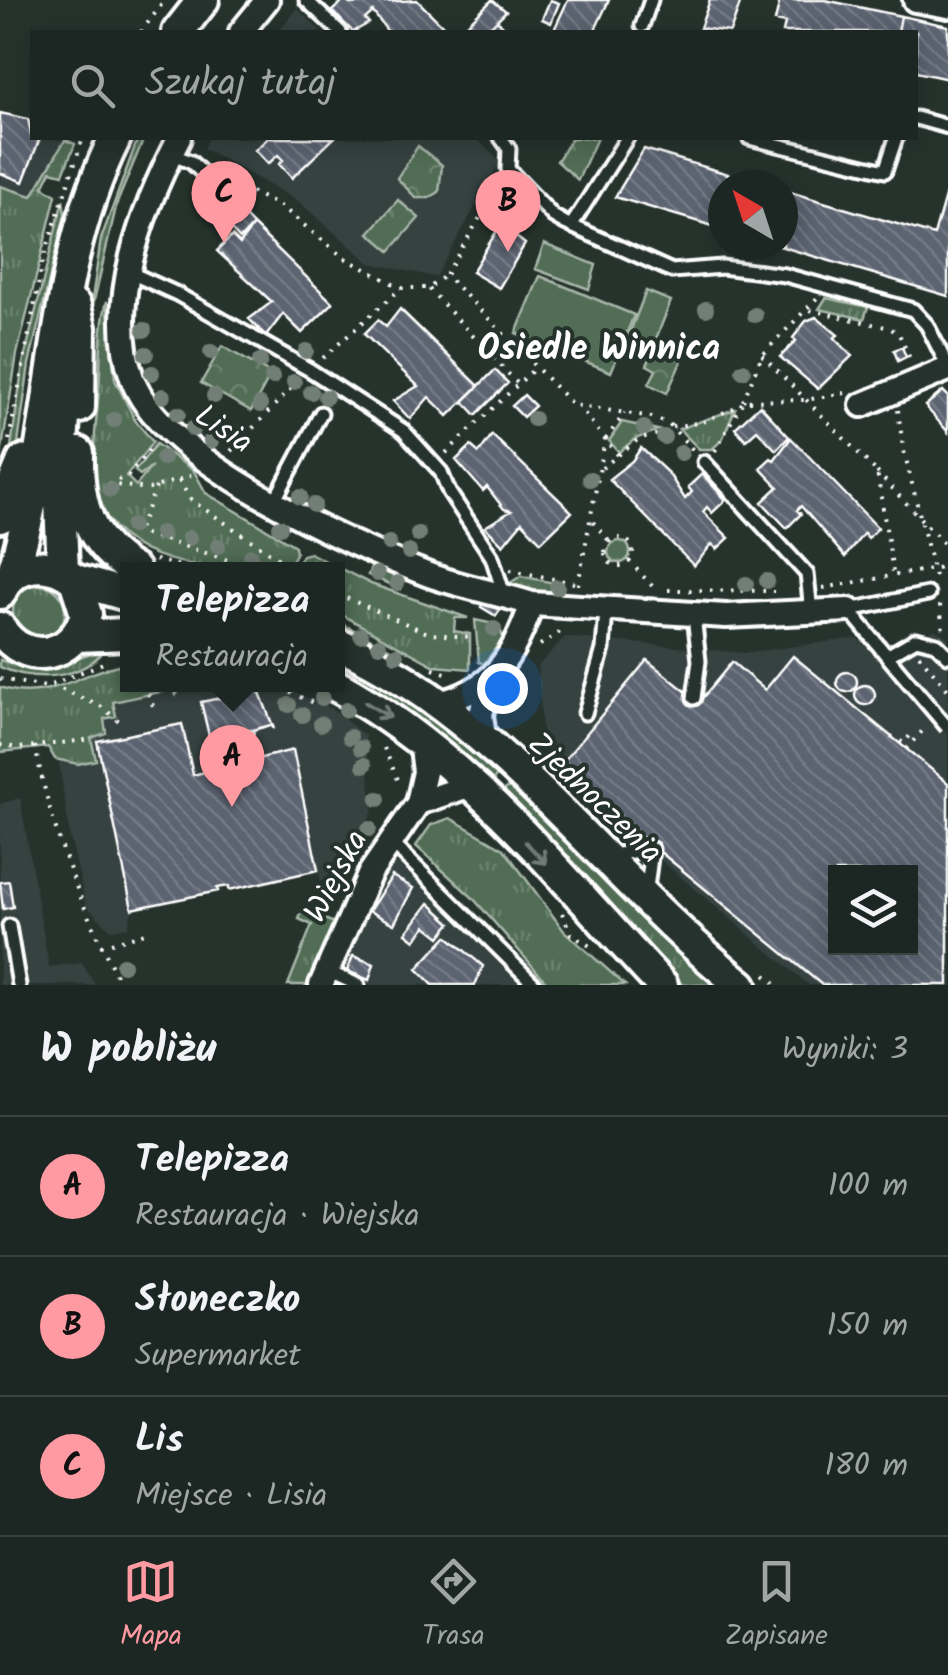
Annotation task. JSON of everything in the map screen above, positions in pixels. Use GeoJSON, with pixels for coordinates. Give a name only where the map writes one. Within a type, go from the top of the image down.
{"type":"FeatureCollection","features":[{"type":"Feature","properties":{"kind":"main road"},"geometry":{"type":"LineString","coordinates":[[180,30],[203,0]]}},
{"type":"Feature","properties":{"kind":"main road"},"geometry":{"type":"LineString","coordinates":[[4,585],[26,527],[63,289],[95,188],[115,140]]}},
{"type":"Feature","properties":{"kind":"main road"},"geometry":{"type":"LineString","coordinates":[[6,641],[31,653],[56,652],[77,636],[86,614],[69,576],[59,477],[75,306],[74,263]]}},
{"type":"Feature","properties":{"kind":"main road"},"geometry":{"type":"LineString","coordinates":[[75,306],[80,328],[78,483],[84,516],[117,560],[130,562]]}},
{"type":"Feature","properties":{"kind":"main road"},"geometry":{"type":"LineString","coordinates":[[0,516],[20,474],[30,429],[46,398]]}},
{"type":"Feature","properties":{"kind":"main road"},"geometry":{"type":"LineString","coordinates":[[4,585],[42,565],[120,593]]}},
{"type":"Feature","properties":{"kind":"main road"},"geometry":{"type":"LineString","coordinates":[[77,636],[120,646]]}},
{"type":"Feature","properties":{"kind":"main road","name":"Zjednoczenia"},"geometry":{"type":"LineString","coordinates":[[345,648],[403,679],[485,744],[741,985]]}},
{"type":"Feature","properties":{"kind":"main road"},"geometry":{"type":"LineString","coordinates":[[345,692],[420,740],[471,785],[662,985]]}},
{"type":"Feature","properties":{"kind":"street"},"geometry":{"type":"LineString","coordinates":[[243,30],[267,0]]}},
{"type":"Feature","properties":{"kind":"street"},"geometry":{"type":"LineString","coordinates":[[915,0],[948,6]]}},
{"type":"Feature","properties":{"kind":"street","name":"Lisia"},"geometry":{"type":"LineString","coordinates":[[174,146],[147,212],[131,273],[123,341],[132,381],[158,424],[216,467],[373,552],[434,576],[532,604],[694,616],[812,601],[850,610]]}},
{"type":"Feature","properties":{"kind":"street"},"geometry":{"type":"LineString","coordinates":[[859,398],[918,382],[948,368]]}},
{"type":"Feature","properties":{"kind":"street"},"geometry":{"type":"LineString","coordinates":[[436,704],[461,698],[488,683],[517,644],[532,604]]}},
{"type":"Feature","properties":{"kind":"street"},"geometry":{"type":"LineString","coordinates":[[485,744],[482,716],[488,683]]}},
{"type":"Feature","properties":{"kind":"street","name":"Wiejska"},"geometry":{"type":"LineString","coordinates":[[324,978],[370,873],[391,842],[410,796],[425,772],[420,740]]}},
{"type":"Feature","properties":{"kind":"street"},"geometry":{"type":"LineString","coordinates":[[410,796],[471,785]]}},
{"type":"Feature","properties":{"kind":"lane"},"geometry":{"type":"LineString","coordinates":[[306,0],[338,30]]}},
{"type":"Feature","properties":{"kind":"lane"},"geometry":{"type":"LineString","coordinates":[[642,26],[651,0]]}},
{"type":"Feature","properties":{"kind":"lane"},"geometry":{"type":"LineString","coordinates":[[918,119],[948,127]]}},
{"type":"Feature","properties":{"kind":"lane"},"geometry":{"type":"LineString","coordinates":[[502,140],[508,149],[508,169],[553,216],[571,226],[672,272],[722,267],[826,286],[913,310],[927,325],[948,368]]}},
{"type":"Feature","properties":{"kind":"lane"},"geometry":{"type":"LineString","coordinates":[[571,226],[626,140]]}},
{"type":"Feature","properties":{"kind":"lane"},"geometry":{"type":"LineString","coordinates":[[757,140],[885,171],[895,140]]}},
{"type":"Feature","properties":{"kind":"lane"},"geometry":{"type":"LineString","coordinates":[[174,146],[218,190]]}},
{"type":"Feature","properties":{"kind":"lane"},"geometry":{"type":"LineString","coordinates":[[131,273],[177,294],[310,370],[404,432],[441,472],[449,492],[492,557],[504,595]]}},
{"type":"Feature","properties":{"kind":"lane"},"geometry":{"type":"LineString","coordinates":[[275,500],[321,413]]}},
{"type":"Feature","properties":{"kind":"lane"},"geometry":{"type":"LineString","coordinates":[[704,462],[807,574],[812,601]]}},
{"type":"Feature","properties":{"kind":"lane","name":"Lisia"},"geometry":{"type":"LineString","coordinates":[[850,610],[928,594]]}},
{"type":"Feature","properties":{"kind":"lane"},"geometry":{"type":"LineString","coordinates":[[850,610],[946,728]]}},
{"type":"Feature","properties":{"kind":"lane"},"geometry":{"type":"LineString","coordinates":[[585,714],[603,649],[606,611]]}},
{"type":"Feature","properties":{"kind":"lane"},"geometry":{"type":"LineString","coordinates":[[694,616],[699,661],[694,698]]}},
{"type":"Feature","properties":{"kind":"lane"},"geometry":{"type":"LineString","coordinates":[[887,656],[908,642],[926,639],[948,655]]}},
{"type":"Feature","properties":{"kind":"lane"},"geometry":{"type":"LineString","coordinates":[[391,842],[535,985]]}},
{"type":"Feature","properties":{"kind":"lane"},"geometry":{"type":"LineString","coordinates":[[9,926],[19,985]]}},
{"type":"Feature","properties":{"kind":"lane"},"geometry":{"type":"LineString","coordinates":[[324,978],[358,985]]}},
{"type":"Feature","properties":{"kind":"path"},"geometry":{"type":"LineString","coordinates":[[143,30],[165,0]]}},
{"type":"Feature","properties":{"kind":"path"},"geometry":{"type":"LineString","coordinates":[[198,168],[282,207],[343,257],[401,288],[429,288],[446,275],[508,169]]}},
{"type":"Feature","properties":{"kind":"path"},"geometry":{"type":"LineString","coordinates":[[446,275],[534,368],[580,408],[618,455]]}},
{"type":"Feature","properties":{"kind":"path"},"geometry":{"type":"LineString","coordinates":[[580,408],[652,417],[673,429],[704,462],[722,444],[762,355],[810,310],[826,286]]}},
{"type":"Feature","properties":{"kind":"path"},"geometry":{"type":"LineString","coordinates":[[158,440],[128,476],[104,485],[139,490],[216,467],[310,370],[401,288]]}},
{"type":"Feature","properties":{"kind":"path"},"geometry":{"type":"LineString","coordinates":[[429,288],[518,384]]}},
{"type":"Feature","properties":{"kind":"path"},"geometry":{"type":"LineString","coordinates":[[810,310],[899,334],[918,382]]}},
{"type":"Feature","properties":{"kind":"path"},"geometry":{"type":"LineString","coordinates":[[762,355],[948,548]]}},
{"type":"Feature","properties":{"kind":"path"},"geometry":{"type":"LineString","coordinates":[[441,472],[446,453],[534,368]]}},
{"type":"Feature","properties":{"kind":"path"},"geometry":{"type":"LineString","coordinates":[[602,468],[640,438],[704,422],[742,403],[859,398]]}},
{"type":"Feature","properties":{"kind":"path"},"geometry":{"type":"LineString","coordinates":[[897,403],[903,447],[934,566],[948,655]]}},
{"type":"Feature","properties":{"kind":"path"},"geometry":{"type":"LineString","coordinates":[[575,599],[605,440],[624,413]]}},
{"type":"Feature","properties":{"kind":"path"},"geometry":{"type":"LineString","coordinates":[[877,472],[894,574]]}},
{"type":"Feature","properties":{"kind":"path"},"geometry":{"type":"LineString","coordinates":[[179,480],[191,500],[284,562]]}},
{"type":"Feature","properties":{"kind":"path"},"geometry":{"type":"LineString","coordinates":[[156,487],[139,530],[236,562]]}},
{"type":"Feature","properties":{"kind":"path"},"geometry":{"type":"LineString","coordinates":[[592,520],[610,542]]}},
{"type":"Feature","properties":{"kind":"path"},"geometry":{"type":"LineString","coordinates":[[617,538],[629,542],[633,554],[629,562],[609,562],[605,549],[610,542],[617,538]]}},
{"type":"Feature","properties":{"kind":"path"},"geometry":{"type":"LineString","coordinates":[[629,562],[655,589]]}},
{"type":"Feature","properties":{"kind":"path"},"geometry":{"type":"LineString","coordinates":[[642,588],[812,601],[894,574],[948,566]]}},
{"type":"Feature","properties":{"kind":"path"},"geometry":{"type":"LineString","coordinates":[[510,570],[594,585]]}},
{"type":"Feature","properties":{"kind":"path"},"geometry":{"type":"LineString","coordinates":[[345,597],[430,634],[472,637]]}},
{"type":"Feature","properties":{"kind":"path"},"geometry":{"type":"LineString","coordinates":[[533,654],[542,642],[571,624]]}},
{"type":"Feature","properties":{"kind":"path"},"geometry":{"type":"LineString","coordinates":[[908,642],[948,690]]}},
{"type":"Feature","properties":{"kind":"path"},"geometry":{"type":"LineString","coordinates":[[52,685],[120,647]]}},
{"type":"Feature","properties":{"kind":"path"},"geometry":{"type":"LineString","coordinates":[[422,663],[455,675]]}},
{"type":"Feature","properties":{"kind":"path"},"geometry":{"type":"LineString","coordinates":[[0,679],[30,686],[52,685],[102,707],[119,721]]}},
{"type":"Feature","properties":{"kind":"path"},"geometry":{"type":"LineString","coordinates":[[147,692],[156,713]]}},
{"type":"Feature","properties":{"kind":"path"},"geometry":{"type":"LineString","coordinates":[[891,736],[904,743],[912,732],[915,736]]}},
{"type":"Feature","properties":{"kind":"path"},"geometry":{"type":"LineString","coordinates":[[0,746],[94,739]]}},
{"type":"Feature","properties":{"kind":"path"},"geometry":{"type":"LineString","coordinates":[[380,742],[410,796]]}},
{"type":"Feature","properties":{"kind":"path"},"geometry":{"type":"LineString","coordinates":[[35,746],[67,869],[121,985]]}},
{"type":"Feature","properties":{"kind":"path"},"geometry":{"type":"LineString","coordinates":[[327,913],[334,894]]}},
{"type":"Feature","properties":{"kind":"path"},"geometry":{"type":"LineString","coordinates":[[560,908],[577,940],[600,950]]}},
{"type":"Feature","properties":{"kind":"path"},"geometry":{"type":"LineString","coordinates":[[101,946],[145,933]]}},
{"type":"Feature","properties":{"kind":"shaded area"},"geometry":{"type":"Polygon","coordinates":[[[297,8],[319,30],[280,30],[297,8]]]}},
{"type":"Feature","properties":{"kind":"shaded area"},"geometry":{"type":"Polygon","coordinates":[[[0,114],[30,126],[30,140],[65,140],[32,196],[0,186],[0,114]]]}},
{"type":"Feature","properties":{"kind":"shaded area"},"geometry":{"type":"Polygon","coordinates":[[[208,140],[478,140],[500,162],[436,277],[370,263],[298,201],[203,148],[208,140]]]}},
{"type":"Feature","properties":{"kind":"shaded area"},"geometry":{"type":"Polygon","coordinates":[[[935,630],[948,637],[948,985],[809,985],[544,762],[538,666],[565,637],[744,653],[857,638],[870,650],[935,630]]]}},
{"type":"Feature","properties":{"kind":"shaded area"},"geometry":{"type":"Polygon","coordinates":[[[134,692],[294,692],[330,708],[365,736],[373,811],[338,879],[321,880],[318,870],[229,890],[228,886],[218,888],[132,909],[128,927],[111,930],[86,905],[70,836],[56,743],[113,702],[134,692]]]}},
{"type":"Feature","properties":{"kind":"shaded area"},"geometry":{"type":"Polygon","coordinates":[[[20,798],[49,967],[82,963],[95,985],[0,985],[0,804],[20,798]]]}},
{"type":"Feature","properties":{"kind":"shaded area"},"geometry":{"type":"Polygon","coordinates":[[[394,859],[521,985],[333,985],[358,921],[394,859]]]}},
{"type":"Feature","properties":{"kind":"green space"},"geometry":{"type":"Polygon","coordinates":[[[65,140],[75,144],[63,174],[51,171],[43,187],[56,195],[17,354],[0,461],[0,186],[32,196],[65,140]]]}},
{"type":"Feature","properties":{"kind":"green space"},"geometry":{"type":"Polygon","coordinates":[[[137,140],[143,140],[117,203],[88,326],[101,239],[137,140]]]}},
{"type":"Feature","properties":{"kind":"green space"},"geometry":{"type":"Polygon","coordinates":[[[571,140],[596,140],[578,180],[557,161],[571,140]]]}},
{"type":"Feature","properties":{"kind":"green space"},"geometry":{"type":"Polygon","coordinates":[[[418,146],[442,165],[439,192],[429,198],[416,198],[397,178],[418,146]]]}},
{"type":"Feature","properties":{"kind":"green space"},"geometry":{"type":"Polygon","coordinates":[[[63,200],[65,214],[29,364],[17,451],[9,461],[23,363],[63,200]]]}},
{"type":"Feature","properties":{"kind":"green space"},"geometry":{"type":"Polygon","coordinates":[[[398,200],[419,218],[390,251],[369,233],[398,200]]]}},
{"type":"Feature","properties":{"kind":"green space"},"geometry":{"type":"Polygon","coordinates":[[[544,244],[596,265],[589,289],[535,269],[544,244]]]}},
{"type":"Feature","properties":{"kind":"green space"},"geometry":{"type":"Polygon","coordinates":[[[540,276],[634,315],[611,372],[516,333],[540,276]]]}},
{"type":"Feature","properties":{"kind":"green space"},"geometry":{"type":"Polygon","coordinates":[[[646,291],[671,301],[650,354],[625,345],[646,291]]]}},
{"type":"Feature","properties":{"kind":"green space"},"geometry":{"type":"Polygon","coordinates":[[[826,298],[868,307],[864,319],[819,309],[826,298]]]}},
{"type":"Feature","properties":{"kind":"green space"},"geometry":{"type":"Polygon","coordinates":[[[107,301],[115,380],[135,420],[153,442],[126,476],[136,486],[152,466],[140,475],[135,471],[156,444],[194,471],[206,493],[295,546],[291,562],[172,560],[145,550],[122,535],[105,514],[95,485],[94,464],[107,301]]]}},
{"type":"Feature","properties":{"kind":"green space"},"geometry":{"type":"Polygon","coordinates":[[[222,346],[271,374],[251,411],[201,383],[222,346]]]}},
{"type":"Feature","properties":{"kind":"green space"},"geometry":{"type":"Polygon","coordinates":[[[655,348],[682,360],[667,393],[649,384],[656,370],[647,365],[655,348]]]}},
{"type":"Feature","properties":{"kind":"green space"},"geometry":{"type":"Polygon","coordinates":[[[735,409],[722,440],[712,449],[699,449],[679,429],[735,409]]]}},
{"type":"Feature","properties":{"kind":"green space"},"geometry":{"type":"Polygon","coordinates":[[[622,422],[658,430],[635,439],[619,452],[609,441],[622,422]]]}},
{"type":"Feature","properties":{"kind":"green space"},"geometry":{"type":"Polygon","coordinates":[[[615,541],[623,541],[630,552],[623,563],[615,563],[608,556],[608,548],[615,541]]]}},
{"type":"Feature","properties":{"kind":"green space"},"geometry":{"type":"Polygon","coordinates":[[[310,553],[328,562],[298,562],[302,555],[310,553]]]}},
{"type":"Feature","properties":{"kind":"green space"},"geometry":{"type":"Polygon","coordinates":[[[373,563],[405,576],[401,589],[368,575],[373,563]]]}},
{"type":"Feature","properties":{"kind":"green space"},"geometry":{"type":"Polygon","coordinates":[[[345,571],[371,584],[468,618],[455,618],[454,631],[470,634],[470,669],[435,666],[345,616],[345,571]]]}},
{"type":"Feature","properties":{"kind":"green space"},"geometry":{"type":"Polygon","coordinates":[[[521,576],[559,584],[567,599],[516,590],[510,583],[521,576]]]}},
{"type":"Feature","properties":{"kind":"green space"},"geometry":{"type":"Polygon","coordinates":[[[39,585],[57,593],[65,611],[57,629],[39,637],[21,629],[13,611],[21,593],[39,585]]]}},
{"type":"Feature","properties":{"kind":"green space"},"geometry":{"type":"Polygon","coordinates":[[[475,620],[499,625],[503,638],[484,664],[479,662],[475,620]]]}},
{"type":"Feature","properties":{"kind":"green space"},"geometry":{"type":"Polygon","coordinates":[[[345,625],[402,655],[404,663],[345,635],[345,625]]]}},
{"type":"Feature","properties":{"kind":"green space"},"geometry":{"type":"Polygon","coordinates":[[[106,647],[85,667],[57,675],[28,675],[0,667],[0,660],[41,672],[106,647]]]}},
{"type":"Feature","properties":{"kind":"green space"},"geometry":{"type":"Polygon","coordinates":[[[345,661],[451,728],[498,771],[488,784],[345,679],[345,661]]]}},
{"type":"Feature","properties":{"kind":"green space"},"geometry":{"type":"Polygon","coordinates":[[[120,665],[120,692],[160,692],[113,702],[116,716],[104,719],[106,733],[91,738],[96,760],[78,764],[55,759],[48,747],[0,752],[0,687],[34,692],[120,665]]]}},
{"type":"Feature","properties":{"kind":"green space"},"geometry":{"type":"Polygon","coordinates":[[[511,784],[689,962],[717,985],[683,985],[499,796],[511,784]]]}},
{"type":"Feature","properties":{"kind":"green space"},"geometry":{"type":"Polygon","coordinates":[[[450,818],[504,849],[564,931],[625,985],[549,985],[472,897],[416,846],[431,825],[450,818]]]}},
{"type":"Feature","properties":{"kind":"green space"},"geometry":{"type":"Polygon","coordinates":[[[325,906],[321,918],[335,923],[311,985],[288,985],[312,925],[299,919],[301,914],[325,906]]]}},
{"type":"Feature","properties":{"kind":"building"},"geometry":{"type":"Polygon","coordinates":[[[344,0],[350,4],[417,0],[446,29],[386,30],[373,12],[365,19],[369,23],[351,30],[332,11],[344,0]]]}},
{"type":"Feature","properties":{"kind":"building"},"geometry":{"type":"Polygon","coordinates":[[[492,0],[506,11],[487,30],[461,30],[492,0]]]}},
{"type":"Feature","properties":{"kind":"building"},"geometry":{"type":"Polygon","coordinates":[[[550,0],[559,3],[551,23],[542,19],[550,0]]]}},
{"type":"Feature","properties":{"kind":"building"},"geometry":{"type":"Polygon","coordinates":[[[568,0],[609,0],[595,30],[554,30],[568,0]]]}},
{"type":"Feature","properties":{"kind":"building"},"geometry":{"type":"Polygon","coordinates":[[[710,0],[749,0],[741,1],[731,30],[700,28],[710,0]]]}},
{"type":"Feature","properties":{"kind":"building"},"geometry":{"type":"Polygon","coordinates":[[[780,0],[825,0],[901,16],[898,30],[783,30],[785,23],[775,21],[780,0]]]}},
{"type":"Feature","properties":{"kind":"building"},"geometry":{"type":"Polygon","coordinates":[[[901,16],[948,26],[948,79],[918,72],[918,30],[898,30],[901,16]]]}},
{"type":"Feature","properties":{"kind":"building"},"geometry":{"type":"Polygon","coordinates":[[[497,20],[507,30],[487,30],[497,20]]]}},
{"type":"Feature","properties":{"kind":"building"},"geometry":{"type":"Polygon","coordinates":[[[0,113],[28,119],[30,140],[39,140],[23,182],[0,173],[0,113]]]}},
{"type":"Feature","properties":{"kind":"building"},"geometry":{"type":"Polygon","coordinates":[[[266,140],[332,140],[292,178],[279,164],[283,160],[278,155],[268,164],[255,150],[266,140]]]}},
{"type":"Feature","properties":{"kind":"building"},"geometry":{"type":"Polygon","coordinates":[[[644,149],[715,170],[708,170],[708,225],[615,197],[644,149]]]}},
{"type":"Feature","properties":{"kind":"building"},"geometry":{"type":"Polygon","coordinates":[[[948,186],[948,296],[798,252],[798,194],[934,235],[948,186]]]}},
{"type":"Feature","properties":{"kind":"building"},"geometry":{"type":"Polygon","coordinates":[[[220,191],[231,202],[218,216],[206,205],[220,191]]]}},
{"type":"Feature","properties":{"kind":"building"},"geometry":{"type":"Polygon","coordinates":[[[231,202],[253,225],[240,239],[218,216],[231,202]]]}},
{"type":"Feature","properties":{"kind":"building"},"geometry":{"type":"Polygon","coordinates":[[[253,225],[333,303],[302,333],[283,314],[266,336],[249,319],[272,302],[217,251],[232,236],[240,244],[253,225]]]}},
{"type":"Feature","properties":{"kind":"building"},"geometry":{"type":"Polygon","coordinates":[[[498,229],[509,231],[525,244],[499,288],[472,272],[498,229]]]}},
{"type":"Feature","properties":{"kind":"building"},"geometry":{"type":"Polygon","coordinates":[[[400,309],[479,386],[448,416],[429,397],[410,419],[393,401],[418,386],[364,334],[378,320],[386,327],[400,309]]]}},
{"type":"Feature","properties":{"kind":"building"},"geometry":{"type":"Polygon","coordinates":[[[816,317],[838,335],[834,338],[852,356],[818,389],[780,357],[796,341],[793,338],[806,321],[816,317]]]}},
{"type":"Feature","properties":{"kind":"building"},"geometry":{"type":"Polygon","coordinates":[[[902,347],[906,357],[898,361],[894,350],[902,347]]]}},
{"type":"Feature","properties":{"kind":"building"},"geometry":{"type":"Polygon","coordinates":[[[495,370],[508,383],[476,415],[463,401],[495,370]]]}},
{"type":"Feature","properties":{"kind":"building"},"geometry":{"type":"Polygon","coordinates":[[[943,391],[948,396],[948,432],[925,406],[943,391]]]}},
{"type":"Feature","properties":{"kind":"building"},"geometry":{"type":"Polygon","coordinates":[[[524,395],[535,406],[523,417],[512,406],[524,395]]]}},
{"type":"Feature","properties":{"kind":"building"},"geometry":{"type":"Polygon","coordinates":[[[760,405],[789,437],[776,450],[757,430],[746,440],[735,428],[760,405]]]}},
{"type":"Feature","properties":{"kind":"building"},"geometry":{"type":"Polygon","coordinates":[[[492,435],[572,512],[541,542],[522,522],[503,545],[485,527],[511,511],[504,509],[487,487],[483,491],[456,460],[471,446],[479,453],[492,435]]]}},
{"type":"Feature","properties":{"kind":"building"},"geometry":{"type":"Polygon","coordinates":[[[791,438],[878,528],[868,538],[864,533],[845,557],[801,506],[797,510],[801,514],[787,528],[762,502],[778,487],[760,468],[771,458],[774,460],[791,438]]]}},
{"type":"Feature","properties":{"kind":"building"},"geometry":{"type":"Polygon","coordinates":[[[641,448],[669,474],[685,499],[692,492],[688,487],[702,474],[726,500],[712,513],[707,507],[703,512],[729,538],[717,549],[712,544],[694,566],[609,479],[632,461],[641,448]]]}},
{"type":"Feature","properties":{"kind":"building"},"geometry":{"type":"Polygon","coordinates":[[[484,601],[500,610],[496,616],[481,607],[484,601]]]}},
{"type":"Feature","properties":{"kind":"building"},"geometry":{"type":"Polygon","coordinates":[[[793,656],[948,783],[948,985],[822,985],[558,768],[647,660],[699,702],[732,662],[765,690],[793,656]]]}},
{"type":"Feature","properties":{"kind":"building"},"geometry":{"type":"Polygon","coordinates":[[[843,672],[851,672],[857,682],[851,692],[843,692],[837,686],[837,678],[843,672]]]}},
{"type":"Feature","properties":{"kind":"building"},"geometry":{"type":"Polygon","coordinates":[[[861,685],[869,685],[875,695],[869,705],[861,705],[855,699],[855,691],[861,685]]]}},
{"type":"Feature","properties":{"kind":"building"},"geometry":{"type":"Polygon","coordinates":[[[260,692],[274,729],[271,725],[253,730],[254,734],[251,730],[210,740],[201,702],[260,692]]]}},
{"type":"Feature","properties":{"kind":"building"},"geometry":{"type":"Polygon","coordinates":[[[182,724],[193,775],[293,750],[318,870],[229,890],[229,886],[217,888],[218,891],[132,909],[97,741],[182,724]]]}},
{"type":"Feature","properties":{"kind":"building"},"geometry":{"type":"Polygon","coordinates":[[[392,876],[413,888],[394,924],[369,911],[392,876]]]}},
{"type":"Feature","properties":{"kind":"building"},"geometry":{"type":"Polygon","coordinates":[[[9,881],[13,907],[3,909],[0,882],[9,881]]]}},
{"type":"Feature","properties":{"kind":"building"},"geometry":{"type":"Polygon","coordinates":[[[429,903],[451,923],[440,937],[426,926],[415,940],[406,933],[429,903]]]}},
{"type":"Feature","properties":{"kind":"building"},"geometry":{"type":"Polygon","coordinates":[[[447,936],[483,966],[475,985],[433,985],[417,969],[447,936]]]}},
{"type":"Feature","properties":{"kind":"building"},"geometry":{"type":"Polygon","coordinates":[[[353,956],[374,964],[369,980],[347,971],[353,956]]]}},
{"type":"Feature","properties":{"kind":"place","name":"Lis"},"geometry":{"type":"Point","coordinates":[224,243]}},
{"type":"Feature","properties":{"kind":"place","name":"Słoneczko"},"geometry":{"type":"Point","coordinates":[508,252]}},
{"type":"Feature","properties":{"kind":"place","name":"Telepizza"},"geometry":{"type":"Point","coordinates":[232,807]}},
{"type":"Feature","properties":{"kind":"district","name":"Osiedle Winnica"},"geometry":{"type":"Point","coordinates":[599,350]}}]}
